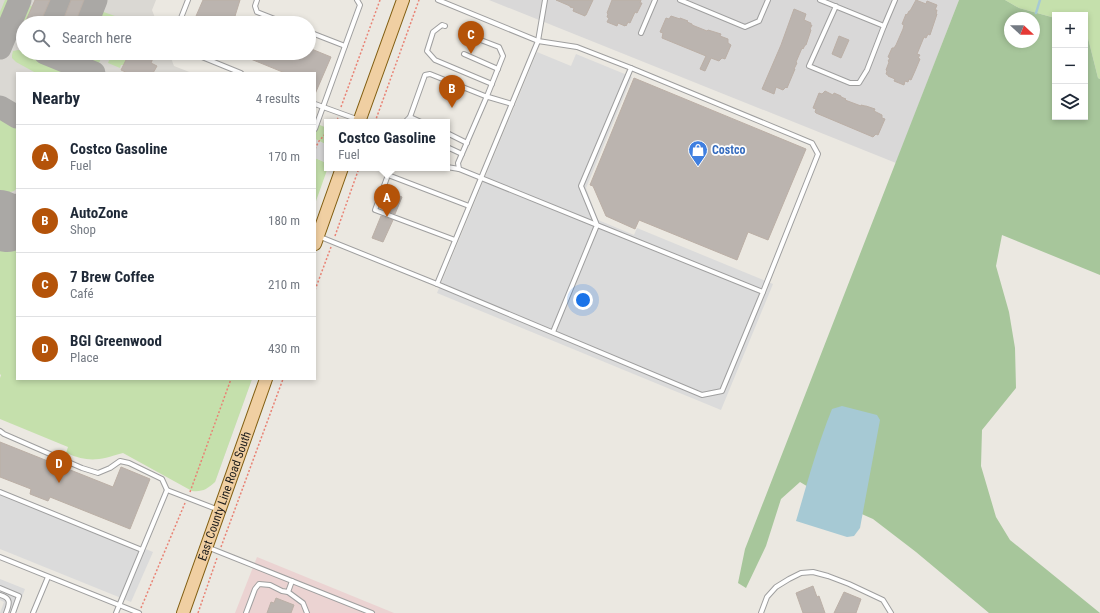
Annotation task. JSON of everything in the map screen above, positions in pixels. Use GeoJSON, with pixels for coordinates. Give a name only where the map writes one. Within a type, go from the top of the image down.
{"type":"FeatureCollection","features":[{"type":"Feature","properties":{"kind":"main road"},"geometry":{"type":"LineString","coordinates":[[360,119],[403,0]]}},
{"type":"Feature","properties":{"kind":"main road"},"geometry":{"type":"LineString","coordinates":[[316,240],[341,171]]}},
{"type":"Feature","properties":{"kind":"main road","name":"East County Line Road South"},"geometry":{"type":"LineString","coordinates":[[183,613],[266,380]]}},
{"type":"Feature","properties":{"kind":"lane"},"geometry":{"type":"LineString","coordinates":[[182,16],[188,0]]}},
{"type":"Feature","properties":{"kind":"lane"},"geometry":{"type":"LineString","coordinates":[[257,0],[255,6],[257,12],[267,16]]}},
{"type":"Feature","properties":{"kind":"lane"},"geometry":{"type":"LineString","coordinates":[[316,126],[360,5],[357,0]]}},
{"type":"Feature","properties":{"kind":"lane"},"geometry":{"type":"LineString","coordinates":[[316,240],[332,242],[437,284],[702,395],[722,391],[818,154],[812,143],[577,47],[538,41],[438,0]]}},
{"type":"Feature","properties":{"kind":"lane"},"geometry":{"type":"LineString","coordinates":[[437,284],[538,41],[545,0]]}},
{"type":"Feature","properties":{"kind":"lane"},"geometry":{"type":"LineString","coordinates":[[641,33],[655,0]]}},
{"type":"Feature","properties":{"kind":"lane"},"geometry":{"type":"LineString","coordinates":[[680,0],[745,26],[758,21],[768,0]]}},
{"type":"Feature","properties":{"kind":"lane"},"geometry":{"type":"LineString","coordinates":[[820,0],[884,26]]}},
{"type":"Feature","properties":{"kind":"lane"},"geometry":{"type":"LineString","coordinates":[[836,6],[809,66],[850,83],[860,83],[867,70],[895,0]]}},
{"type":"Feature","properties":{"kind":"lane"},"geometry":{"type":"LineString","coordinates":[[445,26],[442,25],[433,32],[427,50],[435,60],[492,84]]}},
{"type":"Feature","properties":{"kind":"lane"},"geometry":{"type":"LineString","coordinates":[[459,169],[458,163],[503,56],[499,47],[465,34]]}},
{"type":"Feature","properties":{"kind":"lane"},"geometry":{"type":"LineString","coordinates":[[316,35],[345,46]]}},
{"type":"Feature","properties":{"kind":"lane"},"geometry":{"type":"LineString","coordinates":[[464,54],[498,69]]}},
{"type":"Feature","properties":{"kind":"lane"},"geometry":{"type":"LineString","coordinates":[[209,60],[239,72]]}},
{"type":"Feature","properties":{"kind":"lane"},"geometry":{"type":"LineString","coordinates":[[553,332],[597,225],[581,186],[631,68]]}},
{"type":"Feature","properties":{"kind":"lane"},"geometry":{"type":"LineString","coordinates":[[414,119],[410,117],[425,74],[430,74],[512,104]]}},
{"type":"Feature","properties":{"kind":"lane"},"geometry":{"type":"LineString","coordinates":[[316,104],[354,119]]}},
{"type":"Feature","properties":{"kind":"lane"},"geometry":{"type":"LineString","coordinates":[[450,134],[467,143]]}},
{"type":"Feature","properties":{"kind":"lane"},"geometry":{"type":"LineString","coordinates":[[450,148],[462,154]]}},
{"type":"Feature","properties":{"kind":"lane"},"geometry":{"type":"LineString","coordinates":[[450,168],[459,169],[763,292]]}},
{"type":"Feature","properties":{"kind":"lane"},"geometry":{"type":"LineString","coordinates":[[455,240],[375,210],[388,175],[470,206]]}},
{"type":"Feature","properties":{"kind":"lane"},"geometry":{"type":"LineString","coordinates":[[0,431],[98,474],[120,461],[129,463],[162,479],[167,490],[219,510]]}},
{"type":"Feature","properties":{"kind":"lane"},"geometry":{"type":"LineString","coordinates":[[116,613],[167,490]]}},
{"type":"Feature","properties":{"kind":"lane"},"geometry":{"type":"LineString","coordinates":[[0,492],[142,550]]}},
{"type":"Feature","properties":{"kind":"lane"},"geometry":{"type":"LineString","coordinates":[[206,546],[372,613]]}},
{"type":"Feature","properties":{"kind":"lane"},"geometry":{"type":"LineString","coordinates":[[0,557],[138,613]]}},
{"type":"Feature","properties":{"kind":"lane"},"geometry":{"type":"LineString","coordinates":[[761,613],[767,597],[776,586],[802,573],[813,572],[849,584],[883,600],[892,613]]}},
{"type":"Feature","properties":{"kind":"lane"},"geometry":{"type":"LineString","coordinates":[[33,613],[48,577]]}},
{"type":"Feature","properties":{"kind":"lane"},"geometry":{"type":"LineString","coordinates":[[288,592],[292,581]]}},
{"type":"Feature","properties":{"kind":"lane"},"geometry":{"type":"LineString","coordinates":[[246,613],[255,589],[259,584],[270,585],[282,591],[288,592],[303,603],[307,613]]}},
{"type":"Feature","properties":{"kind":"lane"},"geometry":{"type":"LineString","coordinates":[[0,588],[20,596],[13,613]]}},
{"type":"Feature","properties":{"kind":"lane"},"geometry":{"type":"LineString","coordinates":[[0,595],[6,597],[9,601],[9,606],[6,613]]}},
{"type":"Feature","properties":{"kind":"path"},"geometry":{"type":"LineString","coordinates":[[336,119],[380,0]]}},
{"type":"Feature","properties":{"kind":"path"},"geometry":{"type":"LineString","coordinates":[[376,119],[419,0]]}},
{"type":"Feature","properties":{"kind":"path"},"geometry":{"type":"LineString","coordinates":[[316,147],[324,135]]}},
{"type":"Feature","properties":{"kind":"path"},"geometry":{"type":"LineString","coordinates":[[316,287],[358,171]]}},
{"type":"Feature","properties":{"kind":"path"},"geometry":{"type":"LineString","coordinates":[[198,613],[283,380]]}},
{"type":"Feature","properties":{"kind":"shaded area"},"geometry":{"type":"Polygon","coordinates":[[[0,0],[156,0],[152,10],[154,16],[16,16],[16,60],[172,60],[174,66],[189,72],[16,72],[16,380],[252,380],[215,482],[0,374],[0,0]]]}},
{"type":"Feature","properties":{"kind":"shaded area"},"geometry":{"type":"Polygon","coordinates":[[[489,0],[959,0],[896,163],[489,0]]]}},
{"type":"Feature","properties":{"kind":"shaded area"},"geometry":{"type":"Polygon","coordinates":[[[537,52],[571,66],[576,54],[632,77],[586,188],[598,220],[634,235],[637,228],[773,284],[721,410],[437,293],[537,52]]]}},
{"type":"Feature","properties":{"kind":"shaded area"},"geometry":{"type":"Polygon","coordinates":[[[316,140],[324,144],[324,162],[316,158],[316,140]]]}},
{"type":"Feature","properties":{"kind":"shaded area"},"geometry":{"type":"Polygon","coordinates":[[[0,489],[153,552],[131,602],[0,549],[0,489]]]}},
{"type":"Feature","properties":{"kind":"shaded area"},"geometry":{"type":"Polygon","coordinates":[[[257,557],[394,613],[235,613],[257,557]]]}},
{"type":"Feature","properties":{"kind":"shaded area"},"geometry":{"type":"Polygon","coordinates":[[[0,579],[25,589],[16,613],[0,613],[4,602],[0,600],[0,579]]]}},
{"type":"Feature","properties":{"kind":"green space"},"geometry":{"type":"Polygon","coordinates":[[[5,0],[10,0],[11,7],[5,21],[0,26],[0,12],[5,0]]]}},
{"type":"Feature","properties":{"kind":"green space"},"geometry":{"type":"Polygon","coordinates":[[[959,0],[1005,0],[1019,8],[1033,12],[1004,12],[1004,48],[1040,48],[1040,14],[1052,17],[1052,120],[1088,120],[1088,38],[1098,78],[1100,79],[1100,275],[1002,235],[996,266],[1009,312],[1015,348],[1016,388],[982,430],[981,466],[996,517],[1010,540],[1100,613],[989,613],[916,552],[873,519],[830,500],[800,482],[781,499],[766,546],[746,588],[738,583],[745,549],[959,0]]]}},
{"type":"Feature","properties":{"kind":"green space"},"geometry":{"type":"Polygon","coordinates":[[[1005,0],[1100,0],[1100,79],[1098,78],[1088,38],[1088,12],[1052,12],[1052,17],[1040,14],[1040,12],[1033,12],[1019,8],[1005,0]]]}},
{"type":"Feature","properties":{"kind":"green space"},"geometry":{"type":"Polygon","coordinates":[[[83,3],[88,6],[86,16],[77,16],[83,3]]]}},
{"type":"Feature","properties":{"kind":"green space"},"geometry":{"type":"Polygon","coordinates":[[[25,4],[32,6],[28,16],[20,16],[19,13],[22,5],[25,4]]]}},
{"type":"Feature","properties":{"kind":"green space"},"geometry":{"type":"Polygon","coordinates":[[[65,8],[67,9],[64,16],[58,16],[60,11],[65,8]]]}},
{"type":"Feature","properties":{"kind":"green space"},"geometry":{"type":"Polygon","coordinates":[[[98,10],[115,16],[94,16],[94,13],[98,10]]]}},
{"type":"Feature","properties":{"kind":"green space"},"geometry":{"type":"Polygon","coordinates":[[[14,24],[16,24],[16,35],[13,30],[14,24]]]}},
{"type":"Feature","properties":{"kind":"green space"},"geometry":{"type":"Polygon","coordinates":[[[16,50],[16,60],[47,60],[76,72],[34,72],[16,62],[12,58],[13,51],[16,50]]]}},
{"type":"Feature","properties":{"kind":"green space"},"geometry":{"type":"Polygon","coordinates":[[[78,60],[100,60],[93,68],[87,68],[80,65],[78,60]]]}},
{"type":"Feature","properties":{"kind":"green space"},"geometry":{"type":"Polygon","coordinates":[[[109,60],[126,60],[124,65],[121,65],[120,68],[108,63],[109,60]]]}},
{"type":"Feature","properties":{"kind":"green space"},"geometry":{"type":"Polygon","coordinates":[[[0,119],[16,128],[16,189],[0,195],[0,119]]]}},
{"type":"Feature","properties":{"kind":"green space"},"geometry":{"type":"Polygon","coordinates":[[[316,123],[324,127],[324,144],[316,140],[316,123]]]}},
{"type":"Feature","properties":{"kind":"green space"},"geometry":{"type":"Polygon","coordinates":[[[316,158],[324,162],[324,171],[327,171],[316,201],[316,158]]]}},
{"type":"Feature","properties":{"kind":"green space"},"geometry":{"type":"Polygon","coordinates":[[[16,224],[16,380],[252,380],[215,482],[205,490],[192,491],[123,453],[101,459],[88,459],[74,456],[66,453],[68,447],[0,419],[0,234],[7,238],[16,224]]]}},
{"type":"Feature","properties":{"kind":"water"},"geometry":{"type":"Polygon","coordinates":[[[842,406],[877,415],[880,420],[860,528],[854,536],[847,537],[796,521],[817,451],[832,409],[842,406]]]}},
{"type":"Feature","properties":{"kind":"building"},"geometry":{"type":"Polygon","coordinates":[[[35,0],[50,0],[43,16],[28,16],[35,0]]]}},
{"type":"Feature","properties":{"kind":"building"},"geometry":{"type":"Polygon","coordinates":[[[71,0],[84,0],[78,16],[65,16],[71,0]]]}},
{"type":"Feature","properties":{"kind":"building"},"geometry":{"type":"Polygon","coordinates":[[[203,0],[240,0],[235,16],[196,16],[203,0]]]}},
{"type":"Feature","properties":{"kind":"building"},"geometry":{"type":"Polygon","coordinates":[[[556,0],[593,0],[585,16],[573,11],[574,8],[556,0]]]}},
{"type":"Feature","properties":{"kind":"building"},"geometry":{"type":"Polygon","coordinates":[[[612,0],[641,0],[640,3],[642,3],[637,13],[635,12],[630,23],[628,22],[625,26],[618,23],[617,26],[607,22],[609,18],[607,17],[607,13],[612,0]]]}},
{"type":"Feature","properties":{"kind":"building"},"geometry":{"type":"Polygon","coordinates":[[[916,0],[926,4],[927,1],[937,5],[935,10],[937,10],[937,14],[930,35],[928,34],[926,38],[924,37],[917,54],[920,55],[918,58],[920,59],[911,80],[909,79],[908,82],[905,81],[904,85],[894,81],[895,79],[888,76],[886,74],[886,70],[890,58],[888,57],[892,48],[896,45],[903,29],[904,25],[902,24],[906,14],[907,15],[910,11],[916,0]]]}},
{"type":"Feature","properties":{"kind":"building"},"geometry":{"type":"Polygon","coordinates":[[[794,9],[806,14],[804,20],[811,23],[811,30],[806,45],[803,49],[802,48],[796,62],[795,69],[787,88],[786,87],[783,90],[776,87],[774,94],[762,89],[781,45],[794,9]]]}},
{"type":"Feature","properties":{"kind":"building"},"geometry":{"type":"Polygon","coordinates":[[[671,16],[688,21],[687,22],[692,25],[707,31],[721,34],[720,36],[728,39],[728,43],[731,45],[725,59],[722,58],[719,61],[711,58],[705,71],[700,69],[706,56],[662,38],[663,33],[660,32],[666,18],[669,19],[671,16]]]}},
{"type":"Feature","properties":{"kind":"building"},"geometry":{"type":"Polygon","coordinates":[[[839,36],[849,40],[841,58],[832,54],[839,36]]]}},
{"type":"Feature","properties":{"kind":"building"},"geometry":{"type":"Polygon","coordinates":[[[316,51],[331,57],[316,92],[316,72],[283,72],[253,60],[316,60],[316,51]]]}},
{"type":"Feature","properties":{"kind":"building"},"geometry":{"type":"Polygon","coordinates":[[[126,60],[152,60],[151,63],[157,66],[154,72],[126,72],[121,70],[126,60]]]}},
{"type":"Feature","properties":{"kind":"building","name":"Costco"},"geometry":{"type":"Polygon","coordinates":[[[634,78],[806,149],[768,240],[748,232],[737,260],[639,220],[635,229],[606,216],[593,186],[590,185],[634,78]]]}},
{"type":"Feature","properties":{"kind":"building"},"geometry":{"type":"Polygon","coordinates":[[[825,91],[833,95],[834,93],[846,99],[845,100],[861,106],[875,109],[874,111],[882,115],[882,118],[885,119],[878,135],[876,134],[873,137],[816,113],[816,109],[813,108],[819,93],[822,94],[825,91]]]}},
{"type":"Feature","properties":{"kind":"building"},"geometry":{"type":"Polygon","coordinates":[[[391,192],[402,197],[395,214],[384,210],[391,192]]]}},
{"type":"Feature","properties":{"kind":"building"},"geometry":{"type":"Polygon","coordinates":[[[381,216],[393,220],[383,242],[372,238],[381,216]]]}},
{"type":"Feature","properties":{"kind":"building"},"geometry":{"type":"Polygon","coordinates":[[[0,442],[113,487],[121,467],[150,479],[130,529],[50,497],[48,501],[30,494],[31,489],[0,477],[0,442]]]}},
{"type":"Feature","properties":{"kind":"building"},"geometry":{"type":"Polygon","coordinates":[[[813,586],[817,597],[819,596],[825,613],[803,613],[796,593],[813,586]]]}},
{"type":"Feature","properties":{"kind":"building"},"geometry":{"type":"Polygon","coordinates":[[[844,592],[861,599],[856,613],[834,613],[844,592]]]}},
{"type":"Feature","properties":{"kind":"building"},"geometry":{"type":"Polygon","coordinates":[[[276,598],[294,605],[291,613],[267,613],[271,602],[274,603],[276,598]]]}},
{"type":"Feature","properties":{"kind":"waterway"},"geometry":{"type":"LineString","coordinates":[[1036,12],[1040,0]]}},
{"type":"Feature","properties":{"kind":"taxiway"},"geometry":{"type":"LineString","coordinates":[[0,48],[20,0]]}},
{"type":"Feature","properties":{"kind":"taxiway"},"geometry":{"type":"LineString","coordinates":[[54,16],[60,0]]}},
{"type":"Feature","properties":{"kind":"taxiway"},"geometry":{"type":"LineString","coordinates":[[90,16],[96,0]]}},
{"type":"Feature","properties":{"kind":"taxiway"},"geometry":{"type":"LineString","coordinates":[[62,60],[92,72]]}},
{"type":"Feature","properties":{"kind":"taxiway"},"geometry":{"type":"LineString","coordinates":[[0,107],[16,116]]}},
{"type":"Feature","properties":{"kind":"taxiway"},"geometry":{"type":"LineString","coordinates":[[7,223],[16,207]]}},
{"type":"Feature","properties":{"kind":"runway"},"geometry":{"type":"LineString","coordinates":[[0,219],[7,223]]}},
{"type":"Feature","properties":{"kind":"place","name":"7 Brew Coffee"},"geometry":{"type":"Point","coordinates":[471,54]}},
{"type":"Feature","properties":{"kind":"place","name":"AutoZone"},"geometry":{"type":"Point","coordinates":[452,108]}},
{"type":"Feature","properties":{"kind":"place","name":"Costco"},"geometry":{"type":"Point","coordinates":[698,167]}},
{"type":"Feature","properties":{"kind":"place","name":"Costco Gasoline"},"geometry":{"type":"Point","coordinates":[387,217]}},
{"type":"Feature","properties":{"kind":"place","name":"BGI Greenwood"},"geometry":{"type":"Point","coordinates":[59,483]}}]}
